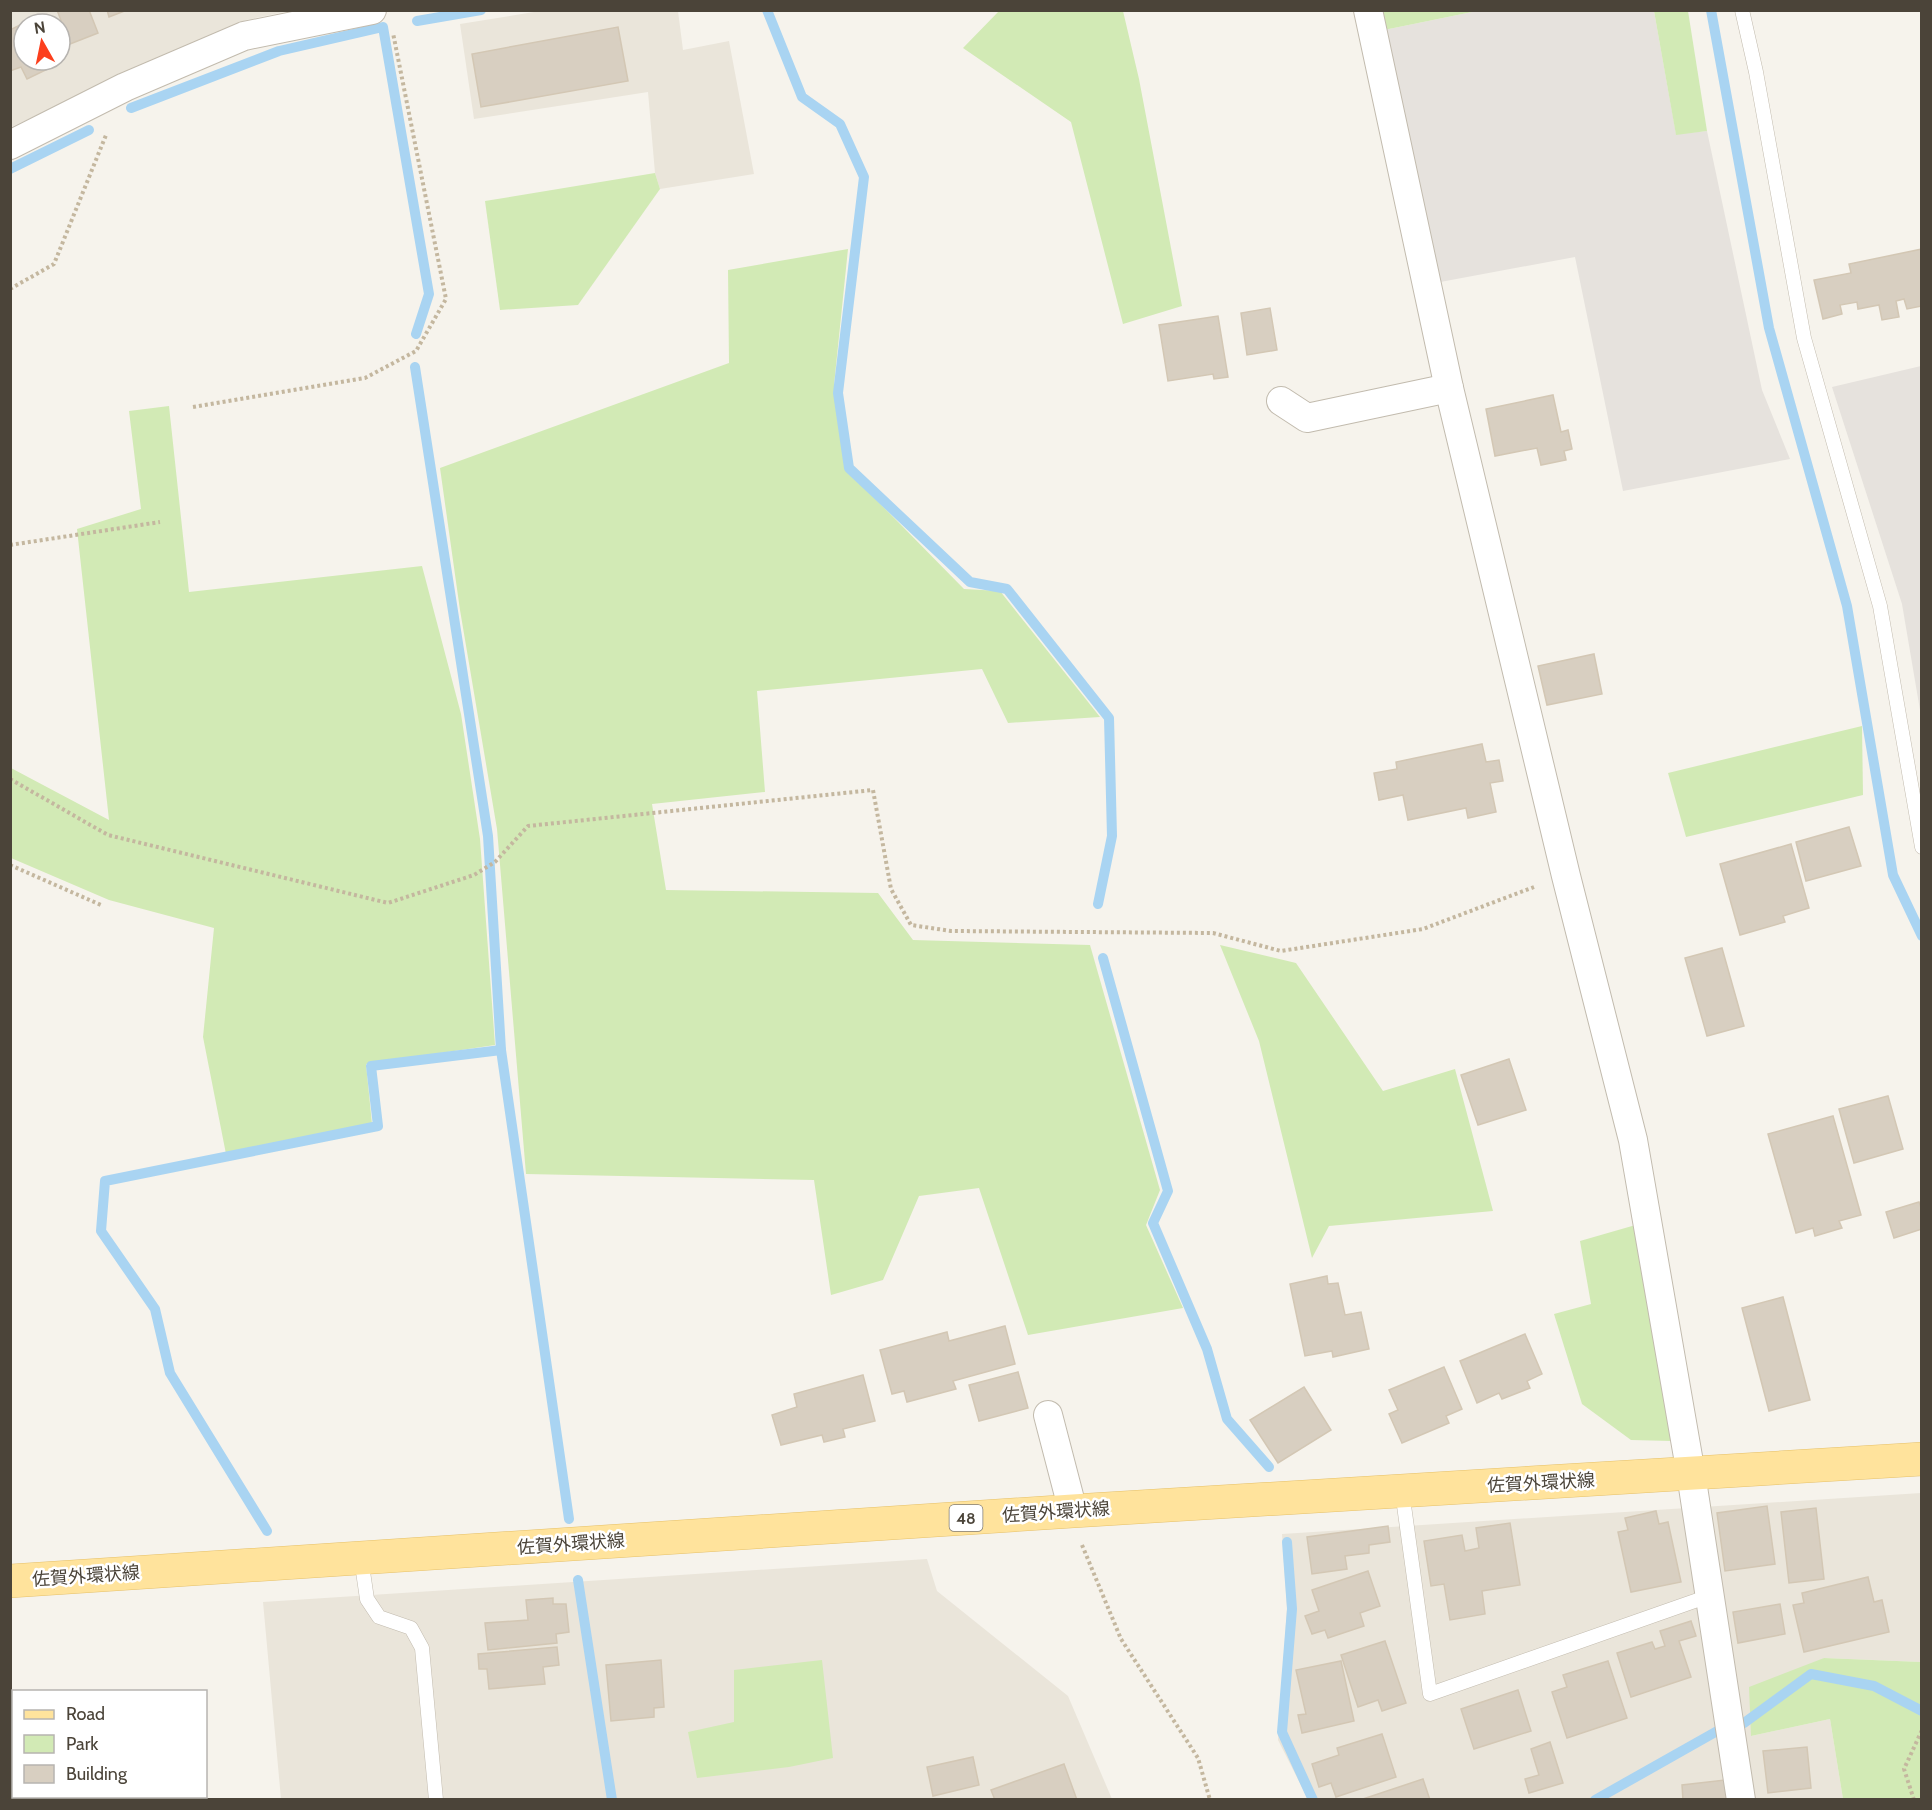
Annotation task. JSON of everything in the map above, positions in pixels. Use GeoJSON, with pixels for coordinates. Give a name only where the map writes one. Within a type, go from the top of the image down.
{"type":"FeatureCollection","features":[{"type":"Feature","properties":{"kind":"main road","name":"佐賀外環状線"},"geometry":{"type":"LineString","coordinates":[[10,1581],[1072,1511],[1922,1459]]}},
{"type":"Feature","properties":{"kind":"street"},"geometry":{"type":"LineString","coordinates":[[1368,10],[1449,388],[1566,876],[1633,1140],[1691,1474],[1741,1800]]}},
{"type":"Feature","properties":{"kind":"street"},"geometry":{"type":"LineString","coordinates":[[10,144],[126,87],[244,36],[381,16]]}},
{"type":"Feature","properties":{"kind":"street"},"geometry":{"type":"LineString","coordinates":[[1281,401],[1307,418],[1449,388]]}},
{"type":"Feature","properties":{"kind":"street"},"geometry":{"type":"LineString","coordinates":[[1048,1415],[1072,1511]]}},
{"type":"Feature","properties":{"kind":"lane"},"geometry":{"type":"LineString","coordinates":[[1742,10],[1756,72],[1804,338],[1880,606],[1922,847]]}},
{"type":"Feature","properties":{"kind":"lane"},"geometry":{"type":"LineString","coordinates":[[1402,1491],[1430,1694],[1709,1596]]}},
{"type":"Feature","properties":{"kind":"lane"},"geometry":{"type":"LineString","coordinates":[[360,1558],[366,1599],[379,1617],[411,1628],[422,1648],[436,1800]]}},
{"type":"Feature","properties":{"kind":"path"},"geometry":{"type":"LineString","coordinates":[[193,407],[365,378],[416,351],[446,299],[381,16]]}},
{"type":"Feature","properties":{"kind":"path"},"geometry":{"type":"LineString","coordinates":[[10,289],[54,264],[126,87]]}},
{"type":"Feature","properties":{"kind":"path"},"geometry":{"type":"LineString","coordinates":[[10,545],[159,522]]}},
{"type":"Feature","properties":{"kind":"path"},"geometry":{"type":"LineString","coordinates":[[10,780],[108,835],[388,903],[474,875],[495,862],[528,826],[873,790],[891,889],[911,925],[951,931],[1213,933],[1281,951],[1423,928],[1566,876]]}},
{"type":"Feature","properties":{"kind":"path"},"geometry":{"type":"LineString","coordinates":[[10,865],[101,905]]}},
{"type":"Feature","properties":{"kind":"path"},"geometry":{"type":"LineString","coordinates":[[1072,1511],[1080,1540],[1120,1639],[1198,1758],[1210,1800]]}},
{"type":"Feature","properties":{"kind":"path"},"geometry":{"type":"LineString","coordinates":[[1914,1800],[1904,1769],[1922,1730]]}},
{"type":"Feature","properties":{"kind":"shaded area"},"geometry":{"type":"Polygon","coordinates":[[[10,11],[289,11],[246,20],[11,127],[10,11]]]}},
{"type":"Feature","properties":{"kind":"shaded area"},"geometry":{"type":"Polygon","coordinates":[[[540,11],[678,11],[683,50],[729,41],[754,174],[660,189],[655,173],[648,92],[474,119],[460,24],[540,11]]]}},
{"type":"Feature","properties":{"kind":"shaded area"},"geometry":{"type":"Polygon","coordinates":[[[1477,11],[1654,11],[1676,134],[1707,131],[1762,390],[1790,459],[1623,491],[1575,257],[1435,283],[1384,30],[1477,11]]]}},
{"type":"Feature","properties":{"kind":"shaded area"},"geometry":{"type":"Polygon","coordinates":[[[1922,366],[1921,716],[1902,604],[1832,387],[1922,366]]]}},
{"type":"Feature","properties":{"kind":"shaded area"},"geometry":{"type":"Polygon","coordinates":[[[1921,1493],[1921,1662],[1824,1658],[1751,1736],[1830,1719],[1843,1799],[1308,1799],[1278,1740],[1287,1608],[1282,1534],[1921,1493]]]}},
{"type":"Feature","properties":{"kind":"shaded area"},"geometry":{"type":"Polygon","coordinates":[[[927,1559],[937,1591],[1068,1696],[1112,1799],[281,1799],[263,1602],[927,1559]]]}},
{"type":"Feature","properties":{"kind":"green space"},"geometry":{"type":"Polygon","coordinates":[[[1379,10],[1477,11],[1384,30],[1379,10]]]}},
{"type":"Feature","properties":{"kind":"green space"},"geometry":{"type":"Polygon","coordinates":[[[999,11],[1123,11],[1139,79],[1182,306],[1123,324],[1071,122],[963,48],[999,11]]]}},
{"type":"Feature","properties":{"kind":"green space"},"geometry":{"type":"Polygon","coordinates":[[[1654,11],[1688,11],[1707,131],[1676,135],[1654,11]]]}},
{"type":"Feature","properties":{"kind":"green space"},"geometry":{"type":"Polygon","coordinates":[[[655,173],[660,189],[578,305],[500,310],[485,201],[655,173]]]}},
{"type":"Feature","properties":{"kind":"green space"},"geometry":{"type":"Polygon","coordinates":[[[848,249],[834,385],[845,468],[964,589],[1000,591],[1100,717],[1008,723],[982,669],[757,691],[765,792],[652,804],[666,890],[878,893],[913,940],[1090,945],[1160,1190],[1146,1225],[1183,1308],[1028,1335],[979,1188],[919,1196],[883,1280],[831,1295],[814,1180],[526,1174],[497,829],[460,610],[440,468],[729,363],[728,270],[848,249]]]}},
{"type":"Feature","properties":{"kind":"green space"},"geometry":{"type":"Polygon","coordinates":[[[169,406],[189,592],[422,566],[461,714],[480,839],[495,1045],[366,1064],[372,1124],[226,1154],[203,1037],[214,928],[109,900],[11,858],[11,768],[109,820],[77,529],[141,509],[129,411],[169,406]]]}},
{"type":"Feature","properties":{"kind":"green space"},"geometry":{"type":"Polygon","coordinates":[[[1862,726],[1863,795],[1686,837],[1668,773],[1862,726]]]}},
{"type":"Feature","properties":{"kind":"green space"},"geometry":{"type":"Polygon","coordinates":[[[1220,945],[1296,963],[1383,1091],[1455,1069],[1493,1211],[1329,1226],[1312,1258],[1259,1041],[1220,945]]]}},
{"type":"Feature","properties":{"kind":"green space"},"geometry":{"type":"Polygon","coordinates":[[[1639,1224],[1672,1441],[1631,1440],[1582,1404],[1554,1314],[1591,1304],[1580,1241],[1639,1224]]]}},
{"type":"Feature","properties":{"kind":"green space"},"geometry":{"type":"Polygon","coordinates":[[[1824,1658],[1921,1662],[1921,1799],[1843,1799],[1830,1719],[1751,1736],[1749,1687],[1824,1658]]]}},
{"type":"Feature","properties":{"kind":"green space"},"geometry":{"type":"Polygon","coordinates":[[[822,1660],[833,1758],[789,1767],[697,1778],[688,1732],[734,1722],[734,1670],[822,1660]]]}},
{"type":"Feature","properties":{"kind":"building"},"geometry":{"type":"Polygon","coordinates":[[[57,10],[89,10],[98,33],[72,43],[72,12],[58,12],[57,10]]]}},
{"type":"Feature","properties":{"kind":"building"},"geometry":{"type":"Polygon","coordinates":[[[107,10],[127,10],[109,17],[107,10]]]}},
{"type":"Feature","properties":{"kind":"building"},"geometry":{"type":"Polygon","coordinates":[[[618,27],[628,81],[481,107],[472,54],[618,27]]]}},
{"type":"Feature","properties":{"kind":"building"},"geometry":{"type":"Polygon","coordinates":[[[12,29],[12,70],[10,71],[10,30],[12,29]]]}},
{"type":"Feature","properties":{"kind":"building"},"geometry":{"type":"Polygon","coordinates":[[[24,72],[42,72],[27,79],[24,72]]]}},
{"type":"Feature","properties":{"kind":"building"},"geometry":{"type":"Polygon","coordinates":[[[1922,249],[1922,306],[1907,309],[1904,299],[1896,301],[1899,317],[1882,320],[1879,305],[1858,309],[1857,302],[1840,305],[1842,314],[1823,319],[1814,280],[1851,273],[1849,264],[1922,249]]]}},
{"type":"Feature","properties":{"kind":"building"},"geometry":{"type":"Polygon","coordinates":[[[1270,308],[1277,350],[1247,355],[1241,313],[1270,308]]]}},
{"type":"Feature","properties":{"kind":"building"},"geometry":{"type":"Polygon","coordinates":[[[1218,316],[1228,377],[1214,379],[1213,374],[1168,381],[1159,325],[1218,316]]]}},
{"type":"Feature","properties":{"kind":"building"},"geometry":{"type":"Polygon","coordinates":[[[1553,395],[1561,432],[1568,430],[1572,449],[1564,451],[1566,460],[1541,465],[1537,448],[1495,456],[1486,409],[1553,395]]]}},
{"type":"Feature","properties":{"kind":"building"},"geometry":{"type":"Polygon","coordinates":[[[1594,654],[1602,694],[1547,705],[1538,666],[1594,654]]]}},
{"type":"Feature","properties":{"kind":"building"},"geometry":{"type":"Polygon","coordinates":[[[1482,744],[1486,762],[1499,760],[1503,781],[1490,783],[1496,812],[1468,818],[1466,808],[1408,820],[1403,795],[1379,800],[1374,773],[1397,769],[1396,762],[1482,744]]]}},
{"type":"Feature","properties":{"kind":"building"},"geometry":{"type":"Polygon","coordinates":[[[1849,827],[1861,866],[1806,881],[1796,842],[1849,827]]]}},
{"type":"Feature","properties":{"kind":"building"},"geometry":{"type":"Polygon","coordinates":[[[1791,844],[1809,908],[1783,916],[1785,922],[1740,935],[1720,864],[1791,844]]]}},
{"type":"Feature","properties":{"kind":"building"},"geometry":{"type":"Polygon","coordinates":[[[1722,948],[1744,1026],[1707,1036],[1685,958],[1722,948]]]}},
{"type":"Feature","properties":{"kind":"building"},"geometry":{"type":"Polygon","coordinates":[[[1509,1059],[1526,1110],[1478,1125],[1461,1075],[1509,1059]]]}},
{"type":"Feature","properties":{"kind":"building"},"geometry":{"type":"Polygon","coordinates":[[[1888,1096],[1903,1149],[1854,1163],[1839,1109],[1888,1096]]]}},
{"type":"Feature","properties":{"kind":"building"},"geometry":{"type":"Polygon","coordinates":[[[1833,1116],[1861,1215],[1839,1221],[1842,1228],[1815,1236],[1813,1228],[1796,1233],[1768,1134],[1833,1116]]]}},
{"type":"Feature","properties":{"kind":"building"},"geometry":{"type":"Polygon","coordinates":[[[1919,1202],[1922,1210],[1922,1229],[1894,1238],[1886,1212],[1919,1202]]]}},
{"type":"Feature","properties":{"kind":"building"},"geometry":{"type":"Polygon","coordinates":[[[1327,1276],[1328,1284],[1338,1283],[1345,1315],[1361,1312],[1369,1349],[1333,1357],[1332,1351],[1305,1356],[1290,1284],[1327,1276]]]}},
{"type":"Feature","properties":{"kind":"building"},"geometry":{"type":"Polygon","coordinates":[[[1783,1297],[1810,1400],[1769,1411],[1742,1308],[1783,1297]]]}},
{"type":"Feature","properties":{"kind":"building"},"geometry":{"type":"Polygon","coordinates":[[[1005,1326],[1015,1364],[953,1381],[956,1389],[907,1402],[904,1391],[892,1394],[880,1350],[947,1332],[949,1341],[1005,1326]]]}},
{"type":"Feature","properties":{"kind":"building"},"geometry":{"type":"Polygon","coordinates":[[[1525,1334],[1542,1374],[1527,1381],[1530,1388],[1502,1399],[1499,1393],[1477,1403],[1460,1361],[1525,1334]]]}},
{"type":"Feature","properties":{"kind":"building"},"geometry":{"type":"Polygon","coordinates":[[[1444,1367],[1462,1409],[1446,1416],[1449,1423],[1402,1443],[1389,1414],[1398,1410],[1389,1390],[1444,1367]]]}},
{"type":"Feature","properties":{"kind":"building"},"geometry":{"type":"Polygon","coordinates":[[[1018,1372],[1028,1408],[979,1421],[969,1385],[1018,1372]]]}},
{"type":"Feature","properties":{"kind":"building"},"geometry":{"type":"Polygon","coordinates":[[[863,1375],[875,1421],[843,1429],[845,1437],[824,1442],[822,1435],[781,1445],[772,1415],[797,1407],[794,1394],[863,1375]]]}},
{"type":"Feature","properties":{"kind":"building"},"geometry":{"type":"Polygon","coordinates":[[[1304,1387],[1331,1430],[1278,1463],[1250,1420],[1304,1387]]]}},
{"type":"Feature","properties":{"kind":"building"},"geometry":{"type":"Polygon","coordinates":[[[1767,1506],[1775,1564],[1725,1571],[1717,1513],[1767,1506]]]}},
{"type":"Feature","properties":{"kind":"building"},"geometry":{"type":"Polygon","coordinates":[[[1816,1508],[1824,1579],[1789,1583],[1781,1512],[1816,1508]]]}},
{"type":"Feature","properties":{"kind":"building"},"geometry":{"type":"Polygon","coordinates":[[[1656,1511],[1659,1524],[1668,1522],[1681,1582],[1631,1592],[1618,1532],[1628,1530],[1625,1518],[1656,1511]]]}},
{"type":"Feature","properties":{"kind":"building"},"geometry":{"type":"Polygon","coordinates":[[[1510,1523],[1520,1585],[1482,1591],[1485,1614],[1450,1620],[1444,1584],[1431,1586],[1424,1541],[1462,1535],[1465,1551],[1479,1548],[1476,1528],[1510,1523]]]}},
{"type":"Feature","properties":{"kind":"building"},"geometry":{"type":"Polygon","coordinates":[[[1388,1526],[1390,1542],[1369,1545],[1369,1553],[1345,1556],[1347,1569],[1312,1574],[1307,1537],[1388,1526]]]}},
{"type":"Feature","properties":{"kind":"building"},"geometry":{"type":"Polygon","coordinates":[[[1368,1571],[1380,1606],[1360,1613],[1364,1626],[1328,1638],[1325,1630],[1312,1634],[1305,1616],[1319,1611],[1312,1590],[1368,1571]]]}},
{"type":"Feature","properties":{"kind":"building"},"geometry":{"type":"Polygon","coordinates":[[[1868,1577],[1874,1602],[1882,1600],[1889,1632],[1804,1652],[1793,1605],[1804,1603],[1802,1593],[1868,1577]]]}},
{"type":"Feature","properties":{"kind":"building"},"geometry":{"type":"Polygon","coordinates":[[[553,1598],[553,1604],[566,1604],[569,1632],[556,1634],[557,1643],[488,1650],[485,1623],[528,1620],[526,1600],[553,1598]]]}},
{"type":"Feature","properties":{"kind":"building"},"geometry":{"type":"Polygon","coordinates":[[[1780,1604],[1785,1634],[1738,1643],[1733,1612],[1780,1604]]]}},
{"type":"Feature","properties":{"kind":"building"},"geometry":{"type":"Polygon","coordinates":[[[1691,1621],[1696,1636],[1679,1641],[1691,1677],[1631,1697],[1617,1653],[1652,1642],[1655,1649],[1665,1646],[1660,1631],[1691,1621]]]}},
{"type":"Feature","properties":{"kind":"building"},"geometry":{"type":"Polygon","coordinates":[[[1385,1641],[1406,1703],[1382,1711],[1378,1700],[1358,1707],[1341,1655],[1385,1641]]]}},
{"type":"Feature","properties":{"kind":"building"},"geometry":{"type":"Polygon","coordinates":[[[557,1647],[559,1665],[543,1667],[545,1684],[489,1689],[487,1669],[479,1669],[478,1654],[557,1647]]]}},
{"type":"Feature","properties":{"kind":"building"},"geometry":{"type":"Polygon","coordinates":[[[661,1660],[664,1707],[654,1708],[654,1717],[611,1721],[606,1665],[661,1660]]]}},
{"type":"Feature","properties":{"kind":"building"},"geometry":{"type":"Polygon","coordinates":[[[1341,1661],[1354,1721],[1302,1733],[1298,1715],[1306,1714],[1296,1670],[1341,1661]]]}},
{"type":"Feature","properties":{"kind":"building"},"geometry":{"type":"Polygon","coordinates":[[[1608,1661],[1627,1718],[1567,1738],[1552,1692],[1567,1687],[1563,1675],[1608,1661]]]}},
{"type":"Feature","properties":{"kind":"building"},"geometry":{"type":"Polygon","coordinates":[[[1518,1690],[1531,1731],[1474,1749],[1461,1709],[1518,1690]]]}},
{"type":"Feature","properties":{"kind":"building"},"geometry":{"type":"Polygon","coordinates":[[[1382,1734],[1396,1777],[1336,1797],[1331,1783],[1319,1787],[1312,1764],[1339,1755],[1337,1748],[1382,1734]]]}},
{"type":"Feature","properties":{"kind":"building"},"geometry":{"type":"Polygon","coordinates":[[[1550,1742],[1563,1783],[1529,1793],[1525,1779],[1539,1775],[1531,1749],[1550,1742]]]}},
{"type":"Feature","properties":{"kind":"building"},"geometry":{"type":"Polygon","coordinates":[[[1807,1747],[1811,1788],[1768,1793],[1763,1751],[1807,1747]]]}},
{"type":"Feature","properties":{"kind":"building"},"geometry":{"type":"Polygon","coordinates":[[[973,1757],[979,1785],[933,1796],[927,1767],[973,1757]]]}},
{"type":"Feature","properties":{"kind":"building"},"geometry":{"type":"Polygon","coordinates":[[[1064,1764],[1077,1800],[995,1800],[991,1790],[1064,1764]]]}},
{"type":"Feature","properties":{"kind":"building"},"geometry":{"type":"Polygon","coordinates":[[[1423,1779],[1430,1800],[1360,1800],[1423,1779]]]}},
{"type":"Feature","properties":{"kind":"building"},"geometry":{"type":"Polygon","coordinates":[[[1725,1780],[1727,1800],[1683,1800],[1682,1785],[1725,1780]]]}},
{"type":"Feature","properties":{"kind":"waterway"},"geometry":{"type":"LineString","coordinates":[[417,21],[481,10]]}},
{"type":"Feature","properties":{"kind":"waterway"},"geometry":{"type":"LineString","coordinates":[[767,10],[802,97],[840,124],[864,177],[838,393],[849,468],[970,582],[1007,589],[1109,718],[1112,836],[1098,904]]}},
{"type":"Feature","properties":{"kind":"waterway"},"geometry":{"type":"LineString","coordinates":[[1711,10],[1769,328],[1847,606],[1893,875],[1922,936]]}},
{"type":"Feature","properties":{"kind":"waterway"},"geometry":{"type":"LineString","coordinates":[[131,108],[279,51],[383,27],[429,294],[416,334]]}},
{"type":"Feature","properties":{"kind":"waterway"},"geometry":{"type":"LineString","coordinates":[[10,169],[89,130]]}},
{"type":"Feature","properties":{"kind":"waterway"},"geometry":{"type":"LineString","coordinates":[[415,367],[488,836],[501,1050],[569,1519]]}},
{"type":"Feature","properties":{"kind":"waterway"},"geometry":{"type":"LineString","coordinates":[[1103,958],[1168,1191],[1153,1223],[1207,1349],[1227,1419],[1269,1467]]}},
{"type":"Feature","properties":{"kind":"waterway"},"geometry":{"type":"LineString","coordinates":[[267,1531],[170,1373],[155,1309],[101,1231],[105,1181],[378,1126],[371,1066],[501,1050]]}},
{"type":"Feature","properties":{"kind":"waterway"},"geometry":{"type":"LineString","coordinates":[[1287,1542],[1292,1609],[1282,1732],[1313,1800]]}},
{"type":"Feature","properties":{"kind":"waterway"},"geometry":{"type":"LineString","coordinates":[[578,1580],[612,1800]]}},
{"type":"Feature","properties":{"kind":"waterway"},"geometry":{"type":"LineString","coordinates":[[1744,1723],[1811,1674],[1874,1686],[1922,1711]]}},
{"type":"Feature","properties":{"kind":"waterway"},"geometry":{"type":"LineString","coordinates":[[1595,1800],[1719,1730]]}}]}
